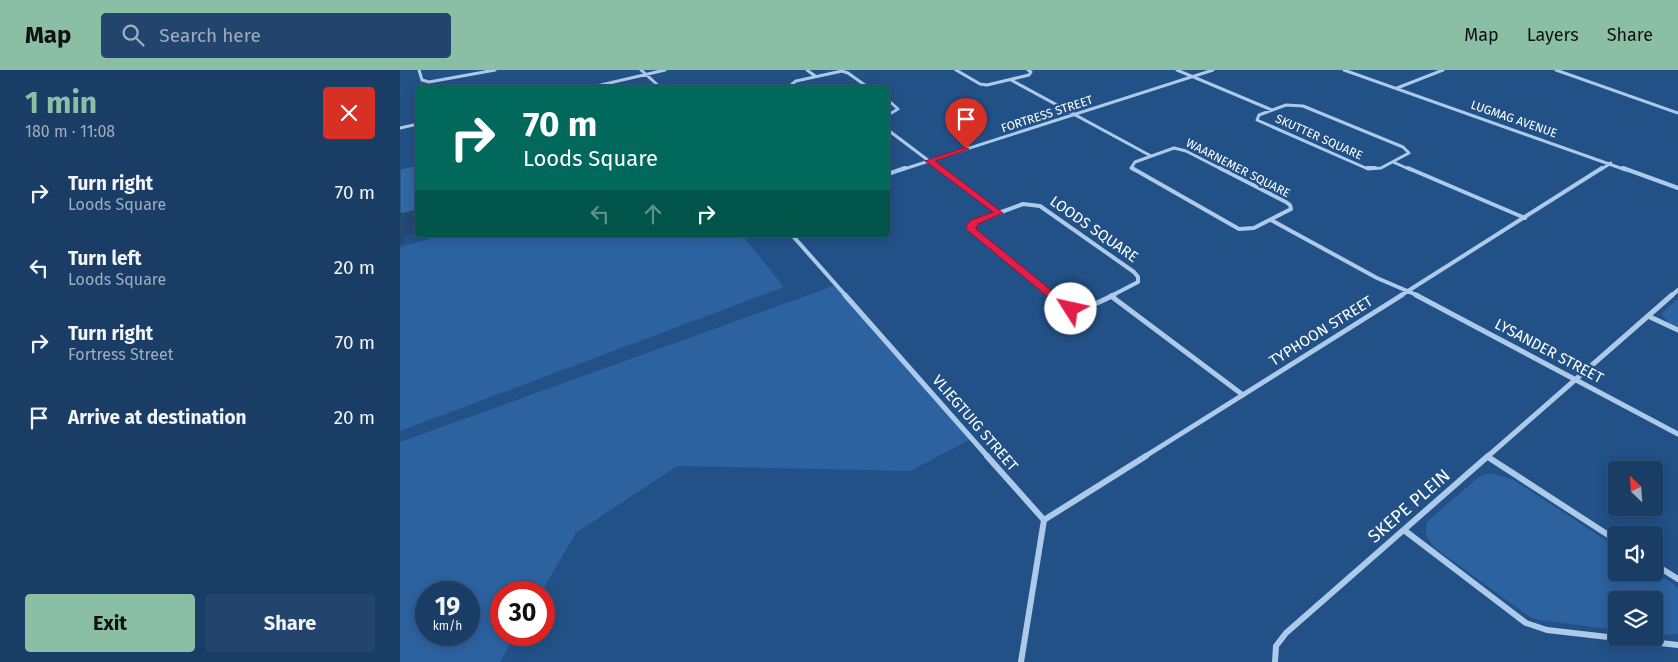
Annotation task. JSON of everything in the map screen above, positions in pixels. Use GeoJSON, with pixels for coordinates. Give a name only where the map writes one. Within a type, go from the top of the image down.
{"type":"FeatureCollection","features":[{"type":"Feature","properties":{"kind":"street"},"geometry":{"type":"LineString","coordinates":[[419,70],[422,80],[429,82],[495,70]]}},
{"type":"Feature","properties":{"kind":"street"},"geometry":{"type":"LineString","coordinates":[[641,70],[658,85]]}},
{"type":"Feature","properties":{"kind":"street"},"geometry":{"type":"LineString","coordinates":[[601,85],[665,70]]}},
{"type":"Feature","properties":{"kind":"street"},"geometry":{"type":"LineString","coordinates":[[807,70],[815,76]]}},
{"type":"Feature","properties":{"kind":"street"},"geometry":{"type":"LineString","coordinates":[[956,70],[985,85],[1028,75],[1031,72],[1028,70]]}},
{"type":"Feature","properties":{"kind":"street","name":"SKUTTER SQUARE"},"geometry":{"type":"LineString","coordinates":[[1177,70],[1272,110]]}},
{"type":"Feature","properties":{"kind":"street","name":"FORTRESS STREET"},"geometry":{"type":"LineString","coordinates":[[890,173],[1213,70]]}},
{"type":"Feature","properties":{"kind":"street","name":"LUGMAG AVENUE"},"geometry":{"type":"LineString","coordinates":[[1344,70],[1678,188]]}},
{"type":"Feature","properties":{"kind":"street"},"geometry":{"type":"LineString","coordinates":[[1396,88],[1443,70]]}},
{"type":"Feature","properties":{"kind":"street"},"geometry":{"type":"LineString","coordinates":[[1556,70],[1678,113]]}},
{"type":"Feature","properties":{"kind":"street"},"geometry":{"type":"LineString","coordinates":[[792,85],[794,82],[815,76],[844,72],[864,85]]}},
{"type":"Feature","properties":{"kind":"street"},"geometry":{"type":"LineString","coordinates":[[1011,80],[1151,156]]}},
{"type":"Feature","properties":{"kind":"street"},"geometry":{"type":"LineString","coordinates":[[890,102],[898,109],[890,114]]}},
{"type":"Feature","properties":{"kind":"street","name":"SKUTTER SQUARE"},"geometry":{"type":"LineString","coordinates":[[1288,105],[1300,105],[1409,151],[1407,155],[1378,169],[1364,168],[1257,120],[1257,116],[1272,110],[1288,105]]}},
{"type":"Feature","properties":{"kind":"street"},"geometry":{"type":"LineString","coordinates":[[400,128],[415,125]]}},
{"type":"Feature","properties":{"kind":"street"},"geometry":{"type":"LineString","coordinates":[[890,132],[999,213]]}},
{"type":"Feature","properties":{"kind":"street","name":"WAARNEMER SQUARE"},"geometry":{"type":"LineString","coordinates":[[1170,149],[1184,150],[1290,205],[1290,211],[1251,230],[1232,227],[1130,168],[1132,163],[1151,156],[1170,149]]}},
{"type":"Feature","properties":{"kind":"street"},"geometry":{"type":"LineString","coordinates":[[1393,162],[1525,218]]}},
{"type":"Feature","properties":{"kind":"street","name":"TYPHOON STREET"},"geometry":{"type":"LineString","coordinates":[[1044,520],[1611,164]]}},
{"type":"Feature","properties":{"kind":"street","name":"LOODS SQUARE"},"geometry":{"type":"LineString","coordinates":[[1023,204],[1038,205],[1137,274],[1136,284],[1111,296],[1084,309],[1075,310],[1063,305],[971,230],[971,226],[974,222],[1023,204]]}},
{"type":"Feature","properties":{"kind":"street"},"geometry":{"type":"LineString","coordinates":[[1271,220],[1377,278],[1409,291]]}},
{"type":"Feature","properties":{"kind":"street","name":"VLIEGTUIG STREET"},"geometry":{"type":"LineString","coordinates":[[794,237],[1044,520]]}},
{"type":"Feature","properties":{"kind":"street","name":"SKEPE PLEIN"},"geometry":{"type":"LineString","coordinates":[[1275,662],[1276,646],[1280,639],[1678,290]]}},
{"type":"Feature","properties":{"kind":"street","name":"LYSANDER STREET"},"geometry":{"type":"LineString","coordinates":[[1409,291],[1678,434]]}},
{"type":"Feature","properties":{"kind":"street"},"geometry":{"type":"LineString","coordinates":[[1111,296],[1244,395]]}},
{"type":"Feature","properties":{"kind":"street"},"geometry":{"type":"LineString","coordinates":[[1648,316],[1678,330]]}},
{"type":"Feature","properties":{"kind":"street"},"geometry":{"type":"LineString","coordinates":[[1488,457],[1608,535]]}},
{"type":"Feature","properties":{"kind":"street"},"geometry":{"type":"LineString","coordinates":[[1021,662],[1044,520]]}},
{"type":"Feature","properties":{"kind":"street"},"geometry":{"type":"LineString","coordinates":[[1404,530],[1526,623],[1547,630],[1678,645]]}},
{"type":"Feature","properties":{"kind":"street"},"geometry":{"type":"LineString","coordinates":[[1663,570],[1678,579]]}},
{"type":"Feature","properties":{"kind":"shaded area"},"geometry":{"type":"Polygon","coordinates":[[[436,237],[744,237],[784,287],[400,431],[400,247],[436,237]]]}},
{"type":"Feature","properties":{"kind":"shaded area"},"geometry":{"type":"Polygon","coordinates":[[[836,285],[973,438],[910,471],[677,466],[576,533],[548,581],[490,581],[490,646],[509,646],[500,662],[400,662],[400,442],[836,285]]]}},
{"type":"Feature","properties":{"kind":"shaded area"},"geometry":{"type":"Polygon","coordinates":[[[1678,299],[1678,327],[1669,323],[1662,315],[1678,299]]]}},
{"type":"Feature","properties":{"kind":"shaded area"},"geometry":{"type":"Polygon","coordinates":[[[1490,473],[1512,479],[1608,542],[1608,581],[1663,581],[1663,577],[1676,586],[1678,588],[1678,634],[1663,635],[1663,591],[1608,591],[1608,629],[1539,620],[1530,617],[1435,548],[1427,535],[1428,521],[1480,476],[1490,473]]]}},
{"type":"Feature","properties":{"kind":"building"},"geometry":{"type":"Polygon","coordinates":[[[415,166],[415,211],[400,214],[400,169],[415,166]]]}},
{"type":"Feature","properties":{"kind":"route"},"geometry":{"type":"LineString","coordinates":[[966,149],[929,161],[999,213],[974,222],[970,228],[971,230],[1063,305],[1071,309]]}}]}
